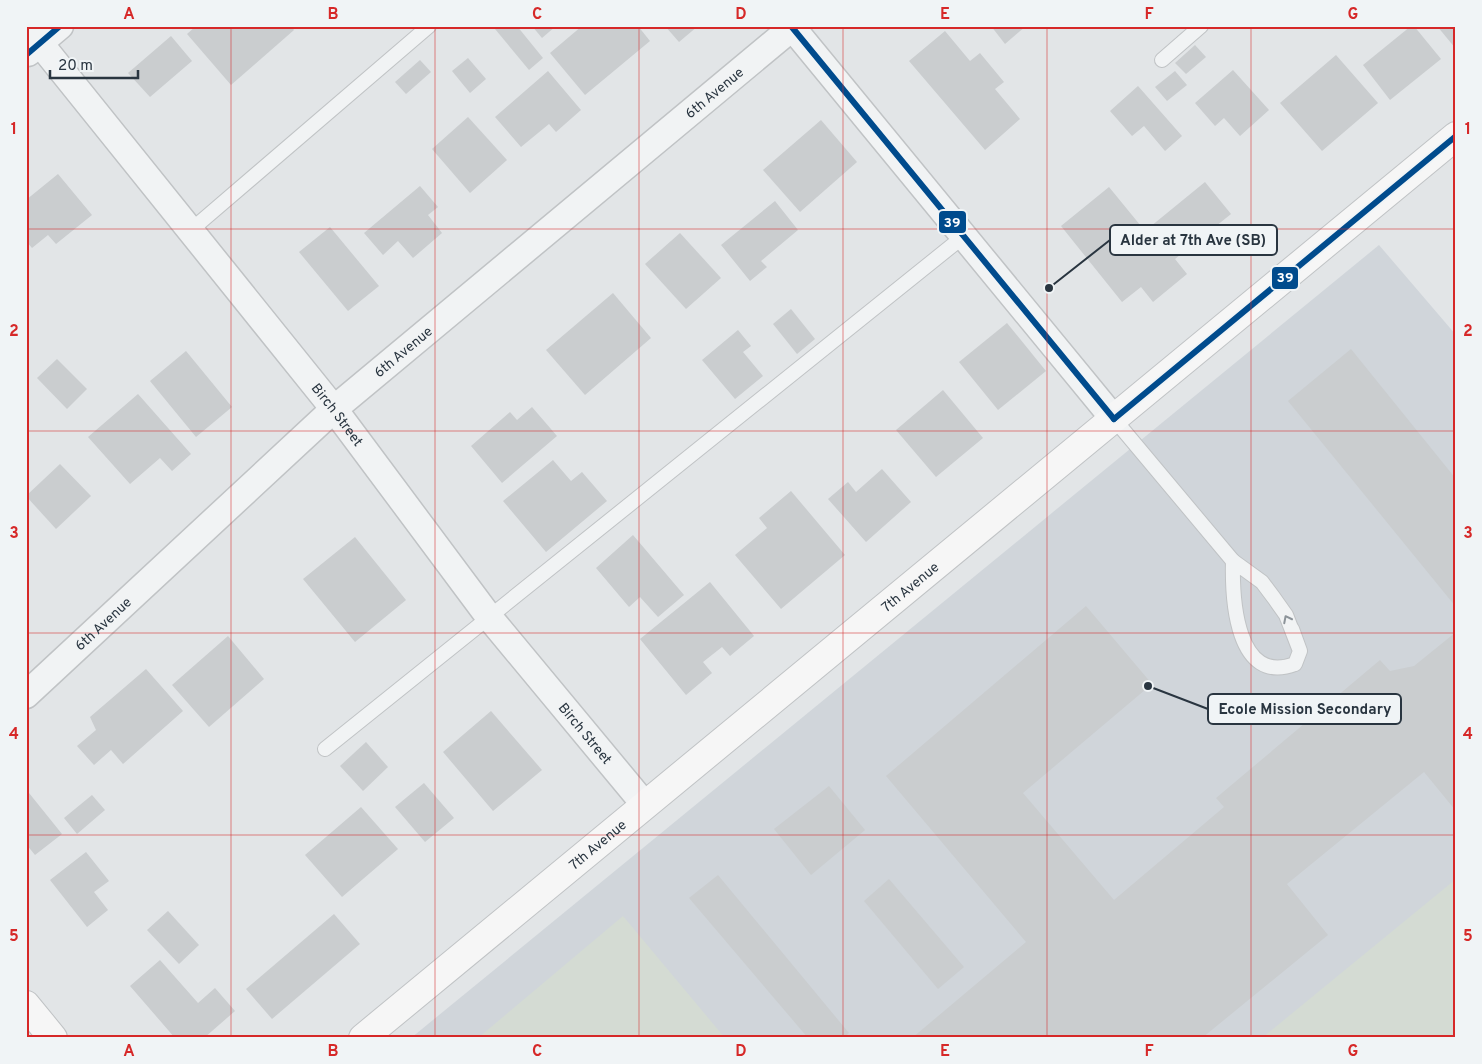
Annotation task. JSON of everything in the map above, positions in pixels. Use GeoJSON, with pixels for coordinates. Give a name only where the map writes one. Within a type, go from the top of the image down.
{"type":"FeatureCollection","features":[{"type":"Feature","properties":{"kind":"street"},"geometry":{"type":"LineString","coordinates":[[31,41],[60,26]]}},
{"type":"Feature","properties":{"kind":"street"},"geometry":{"type":"LineString","coordinates":[[793,27],[1114,419]]}},
{"type":"Feature","properties":{"kind":"street","name":"6th Avenue"},"geometry":{"type":"LineString","coordinates":[[26,695],[334,409],[793,27]]}},
{"type":"Feature","properties":{"kind":"street","name":"Birch Street"},"geometry":{"type":"LineString","coordinates":[[31,41],[334,409],[489,617],[645,805]]}},
{"type":"Feature","properties":{"kind":"street","name":"7th Avenue"},"geometry":{"type":"LineString","coordinates":[[363,1038],[1456,136]]}},
{"type":"Feature","properties":{"kind":"street"},"geometry":{"type":"LineString","coordinates":[[26,1005],[53,1038]]}},
{"type":"Feature","properties":{"kind":"lane"},"geometry":{"type":"LineString","coordinates":[[190,232],[429,26]]}},
{"type":"Feature","properties":{"kind":"lane"},"geometry":{"type":"LineString","coordinates":[[1162,60],[1201,26]]}},
{"type":"Feature","properties":{"kind":"lane"},"geometry":{"type":"LineString","coordinates":[[325,749],[964,236]]}},
{"type":"Feature","properties":{"kind":"lane"},"geometry":{"type":"LineString","coordinates":[[1114,419],[1233,561],[1262,582],[1286,615],[1300,651],[1295,664],[1281,669],[1266,666],[1250,653],[1241,634],[1236,617],[1233,598],[1233,561]]}},
{"type":"Feature","properties":{"kind":"shaded area"},"geometry":{"type":"Polygon","coordinates":[[[1379,245],[1456,335],[1456,1038],[411,1038],[1379,245]]]}},
{"type":"Feature","properties":{"kind":"shaded area"},"geometry":{"type":"Polygon","coordinates":[[[1456,879],[1456,1038],[1262,1038],[1456,879]]]}},
{"type":"Feature","properties":{"kind":"shaded area"},"geometry":{"type":"Polygon","coordinates":[[[623,916],[725,1038],[478,1038],[623,916]]]}},
{"type":"Feature","properties":{"kind":"building"},"geometry":{"type":"Polygon","coordinates":[[[196,26],[291,26],[294,30],[231,85],[187,34],[196,26]]]}},
{"type":"Feature","properties":{"kind":"building"},"geometry":{"type":"Polygon","coordinates":[[[499,26],[517,26],[543,58],[529,70],[495,29],[499,26]]]}},
{"type":"Feature","properties":{"kind":"building"},"geometry":{"type":"Polygon","coordinates":[[[532,26],[556,26],[542,38],[532,26]]]}},
{"type":"Feature","properties":{"kind":"building"},"geometry":{"type":"Polygon","coordinates":[[[582,26],[599,26],[601,29],[605,26],[638,26],[650,41],[585,95],[550,53],[582,26]]]}},
{"type":"Feature","properties":{"kind":"building"},"geometry":{"type":"Polygon","coordinates":[[[665,26],[698,26],[679,42],[665,26]]]}},
{"type":"Feature","properties":{"kind":"building"},"geometry":{"type":"Polygon","coordinates":[[[991,26],[1026,26],[1005,44],[991,26]]]}},
{"type":"Feature","properties":{"kind":"building"},"geometry":{"type":"Polygon","coordinates":[[[1411,26],[1414,26],[1441,59],[1390,100],[1363,65],[1411,26]]]}},
{"type":"Feature","properties":{"kind":"building"},"geometry":{"type":"Polygon","coordinates":[[[1437,26],[1456,26],[1456,49],[1437,26]]]}},
{"type":"Feature","properties":{"kind":"building"},"geometry":{"type":"Polygon","coordinates":[[[945,31],[970,61],[980,53],[1004,82],[995,89],[1020,119],[985,150],[909,61],[945,31]]]}},
{"type":"Feature","properties":{"kind":"building"},"geometry":{"type":"Polygon","coordinates":[[[171,36],[192,61],[150,97],[128,73],[171,36]]]}},
{"type":"Feature","properties":{"kind":"building"},"geometry":{"type":"Polygon","coordinates":[[[1195,45],[1206,57],[1186,74],[1175,63],[1195,45]]]}},
{"type":"Feature","properties":{"kind":"building"},"geometry":{"type":"Polygon","coordinates":[[[1336,55],[1378,103],[1322,151],[1280,103],[1336,55]]]}},
{"type":"Feature","properties":{"kind":"building"},"geometry":{"type":"Polygon","coordinates":[[[468,58],[486,79],[470,93],[452,71],[468,58]]]}},
{"type":"Feature","properties":{"kind":"building"},"geometry":{"type":"Polygon","coordinates":[[[420,60],[431,72],[406,94],[395,82],[420,60]]]}},
{"type":"Feature","properties":{"kind":"building"},"geometry":{"type":"Polygon","coordinates":[[[1233,70],[1269,110],[1240,136],[1224,118],[1215,126],[1195,103],[1233,70]]]}},
{"type":"Feature","properties":{"kind":"building"},"geometry":{"type":"Polygon","coordinates":[[[548,71],[581,110],[556,132],[549,124],[521,147],[495,117],[548,71]]]}},
{"type":"Feature","properties":{"kind":"building"},"geometry":{"type":"Polygon","coordinates":[[[1175,71],[1187,85],[1167,101],[1155,87],[1175,71]]]}},
{"type":"Feature","properties":{"kind":"building"},"geometry":{"type":"Polygon","coordinates":[[[1138,86],[1182,136],[1165,151],[1144,126],[1132,136],[1110,111],[1138,86]]]}},
{"type":"Feature","properties":{"kind":"building"},"geometry":{"type":"Polygon","coordinates":[[[468,117],[507,160],[470,193],[432,149],[468,117]]]}},
{"type":"Feature","properties":{"kind":"building"},"geometry":{"type":"Polygon","coordinates":[[[821,120],[857,162],[800,212],[763,170],[821,120]]]}},
{"type":"Feature","properties":{"kind":"building"},"geometry":{"type":"Polygon","coordinates":[[[58,174],[92,215],[56,244],[48,235],[32,248],[26,241],[26,200],[58,174]]]}},
{"type":"Feature","properties":{"kind":"building"},"geometry":{"type":"Polygon","coordinates":[[[1205,182],[1231,214],[1175,259],[1187,274],[1153,302],[1141,287],[1122,302],[1061,226],[1109,187],[1145,231],[1205,182]]]}},
{"type":"Feature","properties":{"kind":"building"},"geometry":{"type":"Polygon","coordinates":[[[420,186],[438,207],[428,215],[442,233],[413,258],[398,241],[383,255],[364,233],[420,186]]]}},
{"type":"Feature","properties":{"kind":"building"},"geometry":{"type":"Polygon","coordinates":[[[775,201],[798,230],[761,261],[767,267],[750,281],[721,245],[775,201]]]}},
{"type":"Feature","properties":{"kind":"building"},"geometry":{"type":"Polygon","coordinates":[[[330,227],[379,286],[348,311],[299,252],[330,227]]]}},
{"type":"Feature","properties":{"kind":"building"},"geometry":{"type":"Polygon","coordinates":[[[680,233],[721,278],[686,309],[645,264],[680,233]]]}},
{"type":"Feature","properties":{"kind":"building"},"geometry":{"type":"Polygon","coordinates":[[[613,293],[651,338],[585,395],[546,350],[613,293]]]}},
{"type":"Feature","properties":{"kind":"building"},"geometry":{"type":"Polygon","coordinates":[[[791,309],[815,339],[797,354],[773,324],[791,309]]]}},
{"type":"Feature","properties":{"kind":"building"},"geometry":{"type":"Polygon","coordinates":[[[1007,323],[1046,371],[998,410],[959,362],[1007,323]]]}},
{"type":"Feature","properties":{"kind":"building"},"geometry":{"type":"Polygon","coordinates":[[[738,330],[751,346],[743,352],[763,376],[735,399],[702,360],[738,330]]]}},
{"type":"Feature","properties":{"kind":"building"},"geometry":{"type":"Polygon","coordinates":[[[1351,349],[1456,479],[1456,607],[1288,401],[1351,349]]]}},
{"type":"Feature","properties":{"kind":"building"},"geometry":{"type":"Polygon","coordinates":[[[186,351],[232,407],[196,437],[150,381],[186,351]]]}},
{"type":"Feature","properties":{"kind":"building"},"geometry":{"type":"Polygon","coordinates":[[[57,359],[87,389],[67,409],[37,378],[57,359]]]}},
{"type":"Feature","properties":{"kind":"building"},"geometry":{"type":"Polygon","coordinates":[[[943,390],[983,438],[936,477],[896,430],[943,390]]]}},
{"type":"Feature","properties":{"kind":"building"},"geometry":{"type":"Polygon","coordinates":[[[138,394],[191,454],[172,471],[160,458],[130,484],[88,437],[138,394]]]}},
{"type":"Feature","properties":{"kind":"building"},"geometry":{"type":"Polygon","coordinates":[[[532,407],[557,436],[502,483],[471,446],[510,412],[517,420],[532,407]]]}},
{"type":"Feature","properties":{"kind":"building"},"geometry":{"type":"Polygon","coordinates":[[[553,460],[571,481],[582,472],[607,501],[546,552],[503,501],[553,460]]]}},
{"type":"Feature","properties":{"kind":"building"},"geometry":{"type":"Polygon","coordinates":[[[60,464],[91,496],[56,529],[26,496],[60,464]]]}},
{"type":"Feature","properties":{"kind":"building"},"geometry":{"type":"Polygon","coordinates":[[[882,469],[911,502],[866,542],[828,499],[848,482],[856,492],[882,469]]]}},
{"type":"Feature","properties":{"kind":"building"},"geometry":{"type":"Polygon","coordinates":[[[791,491],[845,555],[781,609],[735,555],[767,528],[759,518],[791,491]]]}},
{"type":"Feature","properties":{"kind":"building"},"geometry":{"type":"Polygon","coordinates":[[[633,535],[684,595],[658,617],[640,597],[629,607],[596,568],[633,535]]]}},
{"type":"Feature","properties":{"kind":"building"},"geometry":{"type":"Polygon","coordinates":[[[355,537],[406,600],[355,642],[303,579],[355,537]]]}},
{"type":"Feature","properties":{"kind":"building"},"geometry":{"type":"Polygon","coordinates":[[[710,582],[754,636],[730,656],[722,647],[703,662],[712,673],[686,695],[640,639],[710,582]]]}},
{"type":"Feature","properties":{"kind":"building"},"geometry":{"type":"Polygon","coordinates":[[[1086,606],[1152,684],[1023,793],[1114,900],[1224,807],[1216,798],[1380,660],[1390,671],[1414,666],[1456,632],[1456,811],[1424,772],[1287,884],[1328,935],[1202,1038],[912,1038],[1026,942],[886,776],[1086,606]]]}},
{"type":"Feature","properties":{"kind":"building"},"geometry":{"type":"Polygon","coordinates":[[[228,636],[264,679],[209,727],[172,685],[228,636]]]}},
{"type":"Feature","properties":{"kind":"building"},"geometry":{"type":"Polygon","coordinates":[[[146,669],[183,711],[123,764],[111,750],[94,765],[77,746],[96,730],[90,717],[146,669]]]}},
{"type":"Feature","properties":{"kind":"building"},"geometry":{"type":"Polygon","coordinates":[[[491,711],[542,770],[493,811],[443,752],[491,711]]]}},
{"type":"Feature","properties":{"kind":"building"},"geometry":{"type":"Polygon","coordinates":[[[366,742],[388,767],[363,791],[340,766],[366,742]]]}},
{"type":"Feature","properties":{"kind":"building"},"geometry":{"type":"Polygon","coordinates":[[[424,783],[454,818],[425,842],[395,807],[424,783]]]}},
{"type":"Feature","properties":{"kind":"building"},"geometry":{"type":"Polygon","coordinates":[[[829,786],[865,830],[811,875],[774,829],[829,786]]]}},
{"type":"Feature","properties":{"kind":"building"},"geometry":{"type":"Polygon","coordinates":[[[29,793],[62,834],[35,855],[26,844],[26,796],[29,793]]]}},
{"type":"Feature","properties":{"kind":"building"},"geometry":{"type":"Polygon","coordinates":[[[92,795],[105,810],[77,834],[64,818],[92,795]]]}},
{"type":"Feature","properties":{"kind":"building"},"geometry":{"type":"Polygon","coordinates":[[[361,807],[398,849],[342,897],[305,855],[361,807]]]}},
{"type":"Feature","properties":{"kind":"building"},"geometry":{"type":"Polygon","coordinates":[[[86,852],[109,881],[94,892],[108,910],[87,927],[50,880],[86,852]]]}},
{"type":"Feature","properties":{"kind":"building"},"geometry":{"type":"Polygon","coordinates":[[[718,875],[849,1033],[844,1038],[808,1038],[689,898],[718,875]]]}},
{"type":"Feature","properties":{"kind":"building"},"geometry":{"type":"Polygon","coordinates":[[[889,879],[964,967],[938,989],[864,901],[889,879]]]}},
{"type":"Feature","properties":{"kind":"building"},"geometry":{"type":"Polygon","coordinates":[[[168,911],[199,945],[179,964],[147,930],[168,911]]]}},
{"type":"Feature","properties":{"kind":"building"},"geometry":{"type":"Polygon","coordinates":[[[334,914],[360,944],[272,1019],[246,989],[334,914]]]}},
{"type":"Feature","properties":{"kind":"building"},"geometry":{"type":"Polygon","coordinates":[[[160,960],[198,1003],[215,988],[235,1011],[204,1038],[175,1038],[130,986],[160,960]]]}},
{"type":"Feature","properties":{"kind":"transit line","name":"39"},"geometry":{"type":"LineString","coordinates":[[26,55],[60,26]]}},
{"type":"Feature","properties":{"kind":"transit line","name":"39"},"geometry":{"type":"LineString","coordinates":[[791,26],[1114,419]]}},
{"type":"Feature","properties":{"kind":"transit line","name":"39"},"geometry":{"type":"LineString","coordinates":[[1114,419],[1456,136]]}},
{"type":"Feature","properties":{"kind":"place","name":"Alder at 7th Ave (SB)"},"geometry":{"type":"Point","coordinates":[1049,288]}},
{"type":"Feature","properties":{"kind":"place","name":"Ecole Mission Secondary"},"geometry":{"type":"Point","coordinates":[1148,686]}}]}
